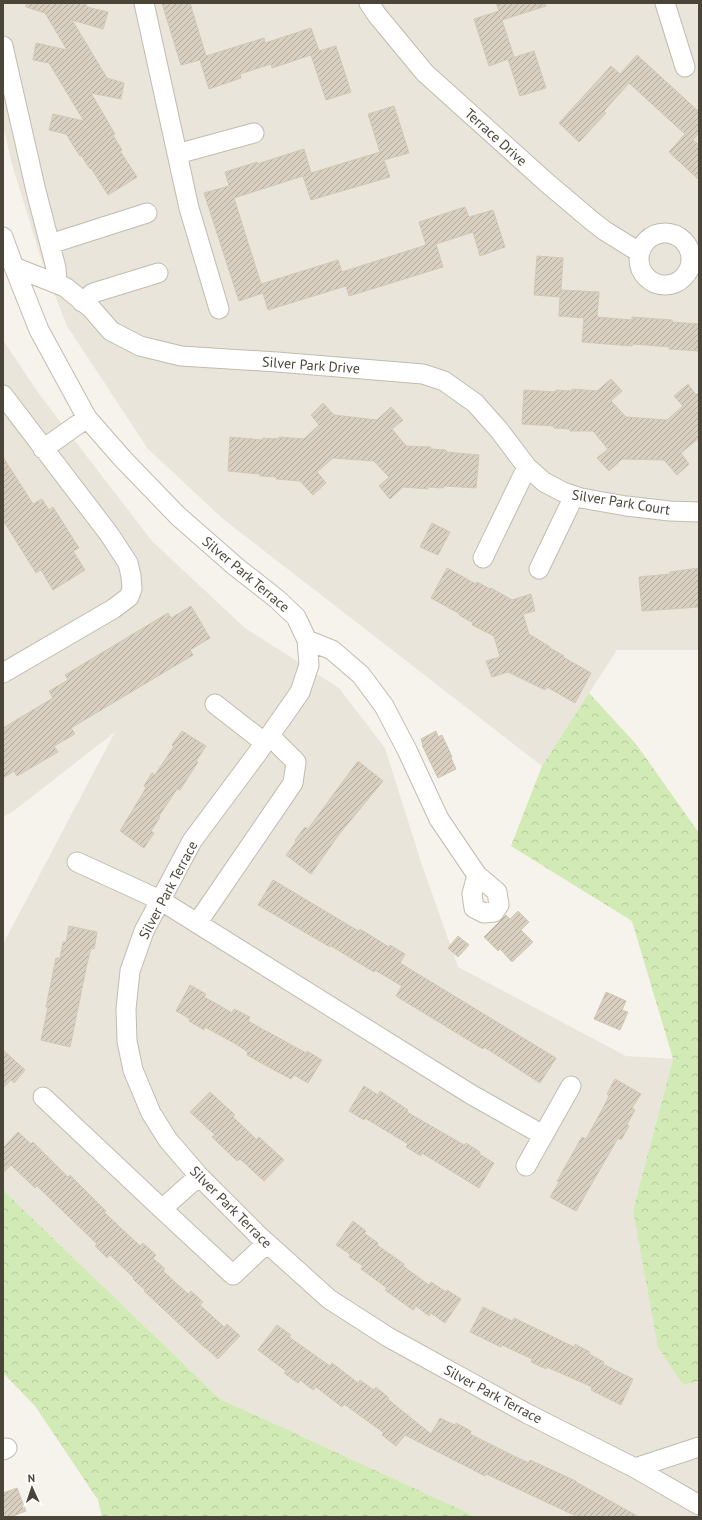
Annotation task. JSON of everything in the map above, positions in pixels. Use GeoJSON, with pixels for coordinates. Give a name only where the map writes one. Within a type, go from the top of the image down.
{"type":"FeatureCollection","features":[{"type":"Feature","properties":{"kind":"street"},"geometry":{"type":"LineString","coordinates":[[144,3],[189,208],[219,309]]}},
{"type":"Feature","properties":{"kind":"street","name":"Terrace Drive"},"geometry":{"type":"LineString","coordinates":[[369,3],[377,15],[425,73],[546,182],[592,221],[639,252]]}},
{"type":"Feature","properties":{"kind":"street"},"geometry":{"type":"LineString","coordinates":[[665,3],[685,67]]}},
{"type":"Feature","properties":{"kind":"street"},"geometry":{"type":"LineString","coordinates":[[3,46],[15,102],[56,268],[57,284]]}},
{"type":"Feature","properties":{"kind":"street"},"geometry":{"type":"LineString","coordinates":[[177,154],[254,134]]}},
{"type":"Feature","properties":{"kind":"street"},"geometry":{"type":"LineString","coordinates":[[50,244],[147,213]]}},
{"type":"Feature","properties":{"kind":"street"},"geometry":{"type":"LineString","coordinates":[[663,232],[674,234],[683,240],[690,249],[695,264],[682,279],[672,284],[661,285],[651,282],[643,274],[639,264],[639,252],[644,243],[652,236],[663,232]]}},
{"type":"Feature","properties":{"kind":"street"},"geometry":{"type":"LineString","coordinates":[[3,237],[14,267]]}},
{"type":"Feature","properties":{"kind":"street","name":"Silver Park Drive"},"geometry":{"type":"LineString","coordinates":[[14,267],[65,287],[111,331],[140,346],[181,356],[423,374],[444,381],[460,392],[486,415],[526,467]]}},
{"type":"Feature","properties":{"kind":"street","name":"Silver Park Terrace"},"geometry":{"type":"LineString","coordinates":[[14,267],[40,330],[87,418],[122,458],[178,516],[235,566],[277,599],[296,617],[307,640],[308,665],[300,692],[192,841],[144,931],[130,971],[126,1009],[127,1041],[133,1070],[151,1113],[168,1140],[199,1176],[267,1243],[329,1299],[388,1337],[526,1413],[635,1468],[699,1505]]}},
{"type":"Feature","properties":{"kind":"street"},"geometry":{"type":"LineString","coordinates":[[82,302],[92,293],[158,273]]}},
{"type":"Feature","properties":{"kind":"street"},"geometry":{"type":"LineString","coordinates":[[3,395],[109,534],[128,564],[132,589],[129,597],[113,609],[3,673]]}},
{"type":"Feature","properties":{"kind":"street"},"geometry":{"type":"LineString","coordinates":[[43,449],[87,418]]}},
{"type":"Feature","properties":{"kind":"street"},"geometry":{"type":"LineString","coordinates":[[482,558],[526,467]]}},
{"type":"Feature","properties":{"kind":"street","name":"Silver Park Court"},"geometry":{"type":"LineString","coordinates":[[526,467],[544,482],[574,496],[626,506],[670,511],[699,512]]}},
{"type":"Feature","properties":{"kind":"street"},"geometry":{"type":"LineString","coordinates":[[539,569],[574,496]]}},
{"type":"Feature","properties":{"kind":"street"},"geometry":{"type":"LineString","coordinates":[[307,640],[332,650],[361,675],[384,706],[407,750],[439,818],[478,875]]}},
{"type":"Feature","properties":{"kind":"street"},"geometry":{"type":"LineString","coordinates":[[198,922],[293,783],[296,762],[267,739],[215,704]]}},
{"type":"Feature","properties":{"kind":"street"},"geometry":{"type":"LineString","coordinates":[[77,862],[160,900],[198,922],[472,1095],[543,1135]]}},
{"type":"Feature","properties":{"kind":"street"},"geometry":{"type":"LineString","coordinates":[[526,1166],[571,1086]]}},
{"type":"Feature","properties":{"kind":"street"},"geometry":{"type":"LineString","coordinates":[[43,1097],[233,1275],[267,1243]]}},
{"type":"Feature","properties":{"kind":"street"},"geometry":{"type":"LineString","coordinates":[[162,1209],[199,1176]]}},
{"type":"Feature","properties":{"kind":"street"},"geometry":{"type":"LineString","coordinates":[[635,1468],[699,1448]]}},
{"type":"Feature","properties":{"kind":"shaded area"},"geometry":{"type":"Polygon","coordinates":[[[3,3],[699,3],[699,650],[617,650],[542,766],[223,519],[148,449],[67,326],[43,265],[11,161],[3,124],[3,3]]]}},
{"type":"Feature","properties":{"kind":"shaded area"},"geometry":{"type":"Polygon","coordinates":[[[3,340],[39,394],[152,541],[245,628],[339,688],[385,748],[422,865],[458,967],[626,1056],[673,1059],[633,1210],[683,1385],[699,1381],[699,1517],[477,1517],[220,1399],[3,1190],[3,944],[115,732],[15,810],[3,817],[3,340]]]}},
{"type":"Feature","properties":{"kind":"green space"},"geometry":{"type":"Polygon","coordinates":[[[589,693],[636,744],[699,833],[699,1381],[683,1385],[658,1347],[633,1210],[673,1059],[632,921],[511,846],[542,766],[589,693]]]}},
{"type":"Feature","properties":{"kind":"green space"},"geometry":{"type":"Polygon","coordinates":[[[3,1190],[220,1399],[477,1517],[102,1517],[98,1500],[35,1406],[3,1373],[3,1190]]]}},
{"type":"Feature","properties":{"kind":"building"},"geometry":{"type":"Polygon","coordinates":[[[26,3],[85,3],[87,7],[108,12],[103,29],[72,20],[107,78],[124,83],[121,99],[91,93],[115,134],[113,135],[122,150],[120,151],[137,177],[108,195],[91,168],[90,169],[81,155],[80,156],[66,134],[49,130],[53,114],[84,121],[49,63],[33,60],[36,43],[67,50],[45,13],[26,7],[26,3]]]}},
{"type":"Feature","properties":{"kind":"building"},"geometry":{"type":"Polygon","coordinates":[[[162,3],[190,3],[206,56],[264,38],[265,43],[311,28],[319,51],[336,46],[351,92],[326,100],[311,55],[272,68],[271,64],[240,74],[241,78],[209,89],[200,60],[181,65],[162,3]]]}},
{"type":"Feature","properties":{"kind":"building"},"geometry":{"type":"Polygon","coordinates":[[[496,3],[545,3],[546,6],[502,20],[514,57],[512,58],[534,51],[546,88],[520,96],[508,59],[489,66],[474,19],[499,11],[496,3]]]}},
{"type":"Feature","properties":{"kind":"building"},"geometry":{"type":"Polygon","coordinates":[[[637,55],[699,112],[699,133],[693,140],[699,145],[699,180],[669,152],[685,134],[629,83],[604,111],[606,113],[579,142],[559,123],[611,66],[620,74],[637,55]]]}},
{"type":"Feature","properties":{"kind":"building"},"geometry":{"type":"Polygon","coordinates":[[[394,106],[409,153],[384,160],[390,177],[311,200],[303,176],[234,198],[261,284],[338,260],[342,272],[426,245],[419,222],[465,207],[469,217],[493,210],[505,247],[480,256],[473,232],[436,244],[443,267],[349,296],[346,286],[268,310],[263,293],[239,301],[204,193],[229,186],[225,172],[257,162],[257,164],[304,149],[311,173],[380,152],[368,114],[394,106]]]}},
{"type":"Feature","properties":{"kind":"building"},"geometry":{"type":"Polygon","coordinates":[[[537,256],[563,258],[561,290],[599,292],[597,317],[632,320],[632,317],[699,324],[699,351],[633,344],[632,346],[582,342],[584,318],[559,316],[560,297],[534,295],[537,256]]]}},
{"type":"Feature","properties":{"kind":"building"},"geometry":{"type":"Polygon","coordinates":[[[611,379],[622,391],[611,401],[626,417],[667,420],[683,406],[674,396],[688,384],[696,395],[699,392],[699,438],[681,453],[689,464],[677,475],[664,460],[622,459],[609,471],[597,458],[608,449],[593,431],[570,431],[570,429],[554,428],[554,426],[522,424],[524,390],[556,392],[556,390],[572,391],[572,389],[597,391],[611,379]]]}},
{"type":"Feature","properties":{"kind":"building"},"geometry":{"type":"Polygon","coordinates":[[[323,403],[334,415],[377,420],[391,407],[403,420],[392,429],[406,446],[431,447],[430,449],[446,450],[446,452],[479,455],[476,488],[444,486],[443,488],[428,487],[428,489],[403,487],[390,499],[379,486],[389,477],[374,461],[333,458],[317,472],[326,483],[313,495],[300,481],[276,479],[277,477],[260,476],[260,474],[228,471],[230,437],[263,440],[263,438],[279,439],[279,437],[304,439],[319,425],[311,415],[323,403]]]}},
{"type":"Feature","properties":{"kind":"building"},"geometry":{"type":"Polygon","coordinates":[[[3,457],[33,504],[42,499],[49,510],[53,507],[79,548],[73,551],[85,570],[53,590],[41,570],[36,573],[3,520],[3,457]]]}},
{"type":"Feature","properties":{"kind":"building"},"geometry":{"type":"Polygon","coordinates":[[[432,523],[450,532],[438,555],[420,547],[432,523]]]}},
{"type":"Feature","properties":{"kind":"building"},"geometry":{"type":"Polygon","coordinates":[[[447,568],[476,584],[477,582],[490,589],[491,588],[512,600],[531,594],[535,611],[523,614],[529,634],[564,656],[563,657],[591,673],[575,703],[547,687],[545,690],[508,672],[492,677],[486,661],[500,657],[494,636],[472,625],[473,623],[459,615],[460,614],[431,598],[447,568]]]}},
{"type":"Feature","properties":{"kind":"building"},"geometry":{"type":"Polygon","coordinates":[[[699,568],[699,607],[642,611],[639,577],[670,574],[670,572],[699,568]]]}},
{"type":"Feature","properties":{"kind":"building"},"geometry":{"type":"Polygon","coordinates":[[[191,606],[210,638],[190,650],[193,655],[71,728],[75,734],[54,746],[58,752],[17,776],[14,771],[3,778],[3,728],[53,698],[49,691],[68,680],[65,675],[168,613],[171,618],[191,606]]]}},
{"type":"Feature","properties":{"kind":"building"},"geometry":{"type":"Polygon","coordinates":[[[182,731],[206,746],[196,761],[198,762],[180,790],[177,789],[159,816],[160,817],[151,831],[154,833],[144,848],[120,831],[146,788],[144,786],[152,773],[155,775],[174,746],[172,745],[182,731]]]}},
{"type":"Feature","properties":{"kind":"building"},"geometry":{"type":"Polygon","coordinates":[[[436,731],[438,737],[442,735],[456,769],[438,778],[422,745],[421,739],[436,731]]]}},
{"type":"Feature","properties":{"kind":"building"},"geometry":{"type":"Polygon","coordinates":[[[358,761],[383,781],[340,833],[311,874],[286,855],[296,842],[295,840],[305,827],[308,829],[358,761]]]}},
{"type":"Feature","properties":{"kind":"building"},"geometry":{"type":"Polygon","coordinates":[[[273,880],[355,929],[359,931],[360,929],[389,947],[390,945],[405,954],[400,963],[556,1058],[540,1083],[484,1047],[483,1049],[396,996],[402,986],[375,970],[374,972],[258,905],[273,880]]]}},
{"type":"Feature","properties":{"kind":"building"},"geometry":{"type":"Polygon","coordinates":[[[518,911],[529,922],[521,930],[533,942],[512,962],[500,949],[498,951],[484,937],[506,915],[510,919],[518,911]]]}},
{"type":"Feature","properties":{"kind":"building"},"geometry":{"type":"Polygon","coordinates":[[[69,926],[97,932],[94,949],[91,948],[87,964],[70,1047],[41,1040],[56,958],[60,958],[63,942],[66,942],[69,926]]]}},
{"type":"Feature","properties":{"kind":"building"},"geometry":{"type":"Polygon","coordinates":[[[458,936],[469,945],[458,957],[448,948],[458,936]]]}},
{"type":"Feature","properties":{"kind":"building"},"geometry":{"type":"Polygon","coordinates":[[[190,985],[206,994],[204,997],[232,1013],[234,1009],[250,1017],[248,1021],[306,1053],[307,1051],[322,1060],[308,1083],[294,1075],[291,1079],[274,1070],[247,1055],[248,1052],[234,1043],[205,1027],[204,1030],[189,1021],[190,1019],[176,1011],[190,985]]]}},
{"type":"Feature","properties":{"kind":"building"},"geometry":{"type":"Polygon","coordinates":[[[606,992],[626,1001],[622,1010],[628,1012],[620,1030],[594,1019],[606,992]]]}},
{"type":"Feature","properties":{"kind":"building"},"geometry":{"type":"Polygon","coordinates":[[[3,1050],[25,1070],[14,1083],[11,1080],[3,1088],[3,1050]]]}},
{"type":"Feature","properties":{"kind":"building"},"geometry":{"type":"Polygon","coordinates":[[[615,1079],[641,1094],[632,1108],[635,1110],[627,1124],[629,1126],[621,1140],[618,1138],[576,1211],[550,1197],[559,1182],[557,1181],[582,1137],[586,1139],[602,1110],[609,1096],[607,1094],[615,1079]]]}},
{"type":"Feature","properties":{"kind":"building"},"geometry":{"type":"Polygon","coordinates":[[[364,1086],[378,1095],[380,1091],[408,1110],[407,1112],[464,1145],[466,1143],[480,1152],[479,1154],[494,1163],[479,1188],[422,1153],[421,1156],[406,1147],[408,1144],[365,1118],[364,1120],[349,1111],[364,1086]]]}},
{"type":"Feature","properties":{"kind":"building"},"geometry":{"type":"Polygon","coordinates":[[[210,1092],[235,1115],[233,1117],[257,1140],[259,1137],[284,1160],[264,1181],[240,1159],[237,1161],[212,1137],[215,1135],[190,1112],[210,1092]]]}},
{"type":"Feature","properties":{"kind":"building"},"geometry":{"type":"Polygon","coordinates":[[[18,1132],[31,1144],[33,1142],[68,1177],[70,1175],[106,1211],[104,1212],[140,1246],[143,1243],[156,1255],[153,1258],[165,1269],[163,1271],[188,1294],[191,1291],[203,1302],[200,1305],[224,1327],[227,1324],[240,1336],[218,1359],[144,1291],[145,1290],[133,1279],[134,1278],[110,1255],[107,1258],[95,1246],[97,1244],[37,1186],[35,1188],[11,1165],[3,1173],[3,1148],[18,1132]]]}},
{"type":"Feature","properties":{"kind":"building"},"geometry":{"type":"Polygon","coordinates":[[[353,1221],[366,1231],[364,1233],[378,1243],[377,1245],[404,1264],[403,1266],[429,1285],[431,1282],[446,1292],[447,1290],[461,1299],[445,1323],[431,1313],[429,1316],[416,1306],[413,1310],[385,1290],[387,1288],[361,1269],[363,1266],[349,1257],[350,1254],[336,1245],[353,1221]]]}},
{"type":"Feature","properties":{"kind":"building"},"geometry":{"type":"Polygon","coordinates":[[[483,1307],[512,1321],[514,1318],[574,1347],[575,1344],[604,1362],[603,1364],[633,1379],[621,1405],[591,1390],[592,1387],[547,1367],[546,1369],[531,1362],[532,1359],[502,1345],[501,1347],[470,1332],[483,1307]]]}},
{"type":"Feature","properties":{"kind":"building"},"geometry":{"type":"Polygon","coordinates":[[[277,1325],[291,1335],[289,1337],[330,1366],[332,1363],[358,1383],[360,1380],[374,1390],[376,1387],[389,1398],[388,1399],[431,1434],[440,1418],[455,1425],[456,1423],[471,1431],[470,1434],[529,1463],[530,1460],[576,1481],[639,1517],[578,1517],[486,1474],[485,1476],[405,1435],[396,1446],[382,1435],[384,1433],[344,1404],[342,1407],[316,1387],[313,1390],[300,1380],[298,1383],[284,1373],[286,1371],[258,1350],[277,1325]]]}},
{"type":"Feature","properties":{"kind":"building"},"geometry":{"type":"Polygon","coordinates":[[[17,1488],[26,1511],[10,1517],[3,1517],[3,1493],[17,1488]]]}}]}
